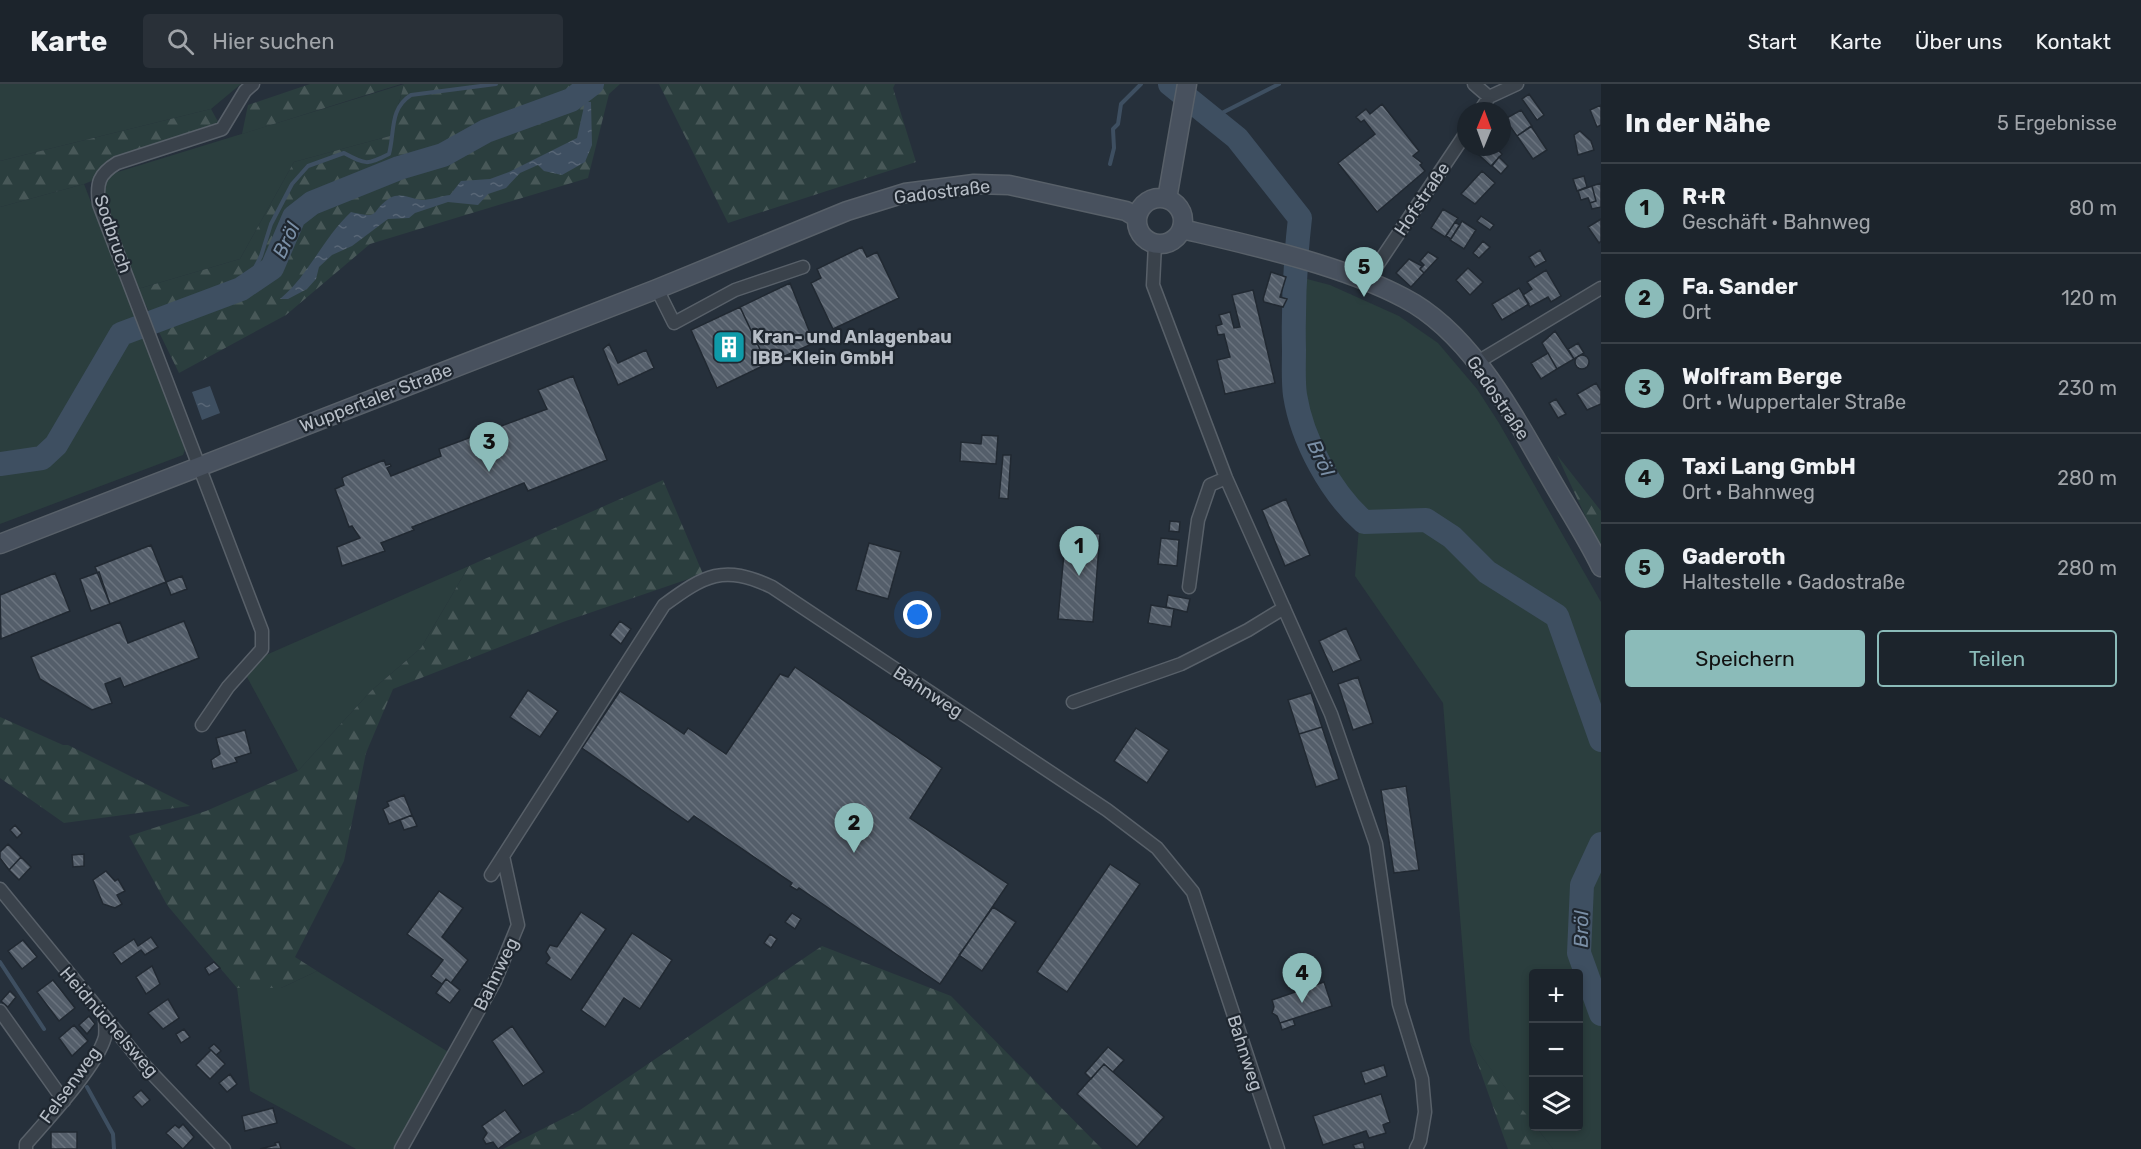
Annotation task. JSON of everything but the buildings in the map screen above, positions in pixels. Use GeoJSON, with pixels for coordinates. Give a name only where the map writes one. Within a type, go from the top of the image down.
{"type":"FeatureCollection","features":[{"type":"Feature","properties":{"kind":"main road"},"geometry":{"type":"LineString","coordinates":[[1167,199],[1187,84]]}},
{"type":"Feature","properties":{"kind":"main road","name":"Gadostraße"},"geometry":{"type":"LineString","coordinates":[[752,250],[847,211],[905,193],[974,184],[1009,185],[1034,189],[1126,211],[1136,217]]}},
{"type":"Feature","properties":{"kind":"main road"},"geometry":{"type":"LineString","coordinates":[[1167,199],[1174,202],[1182,214],[1182,229],[1174,239],[1155,244],[1138,231],[1136,217],[1147,201],[1167,199]]}},
{"type":"Feature","properties":{"kind":"main road","name":"Gadostraße"},"geometry":{"type":"LineString","coordinates":[[1182,229],[1304,261],[1365,281],[1405,298],[1445,328],[1500,394],[1600,564]]}},
{"type":"Feature","properties":{"kind":"main road","name":"Wuppertaler Straße"},"geometry":{"type":"LineString","coordinates":[[0,544],[752,250]]}},
{"type":"Feature","properties":{"kind":"street","name":"Sodbruch"},"geometry":{"type":"LineString","coordinates":[[202,725],[228,687],[262,649],[262,631],[99,204],[96,184],[104,171],[117,163],[222,129],[245,91],[253,84]]}},
{"type":"Feature","properties":{"kind":"street"},"geometry":{"type":"LineString","coordinates":[[1474,84],[1489,98]]}},
{"type":"Feature","properties":{"kind":"street"},"geometry":{"type":"LineString","coordinates":[[1486,102],[1489,98],[1517,84]]}},
{"type":"Feature","properties":{"kind":"street","name":"Hofstraße"},"geometry":{"type":"LineString","coordinates":[[1378,264],[1457,146]]}},
{"type":"Feature","properties":{"kind":"street"},"geometry":{"type":"LineString","coordinates":[[1155,244],[1153,285],[1226,478],[1331,714],[1376,844],[1399,1004],[1422,1079],[1425,1112],[1420,1142],[1416,1149]]}},
{"type":"Feature","properties":{"kind":"street"},"geometry":{"type":"LineString","coordinates":[[657,289],[675,323],[735,290],[803,267]]}},
{"type":"Feature","properties":{"kind":"street"},"geometry":{"type":"LineString","coordinates":[[1476,363],[1601,288]]}},
{"type":"Feature","properties":{"kind":"street"},"geometry":{"type":"LineString","coordinates":[[1189,586],[1198,520],[1209,485],[1226,478]]}},
{"type":"Feature","properties":{"kind":"street","name":"Bahnweg"},"geometry":{"type":"LineString","coordinates":[[491,875],[664,605],[704,579],[721,573],[748,575],[776,590],[1107,810],[1157,848],[1193,892],[1278,1149]]}},
{"type":"Feature","properties":{"kind":"street"},"geometry":{"type":"LineString","coordinates":[[1073,702],[1181,664],[1248,630],[1284,608]]}},
{"type":"Feature","properties":{"kind":"street","name":"Bahnweg"},"geometry":{"type":"LineString","coordinates":[[401,1149],[495,981],[518,925],[503,856]]}},
{"type":"Feature","properties":{"kind":"street","name":"Heidnüchelsweg"},"geometry":{"type":"LineString","coordinates":[[0,890],[144,1065],[224,1149]]}},
{"type":"Feature","properties":{"kind":"street"},"geometry":{"type":"LineString","coordinates":[[0,1011],[64,1101]]}},
{"type":"Feature","properties":{"kind":"street","name":"Felsenweg"},"geometry":{"type":"LineString","coordinates":[[26,1149],[26,1143],[64,1101],[105,1037],[105,1018]]}},
{"type":"Feature","properties":{"kind":"green space"},"geometry":{"type":"Polygon","coordinates":[[[0,84],[241,84],[211,109],[0,161],[0,84]]]}},
{"type":"Feature","properties":{"kind":"green space"},"geometry":{"type":"Polygon","coordinates":[[[310,84],[401,84],[242,134],[248,105],[310,84]]]}},
{"type":"Feature","properties":{"kind":"green space"},"geometry":{"type":"Polygon","coordinates":[[[404,84],[390,136],[294,162],[240,259],[138,289],[102,202],[100,186],[108,175],[404,84]]]}},
{"type":"Feature","properties":{"kind":"green space"},"geometry":{"type":"Polygon","coordinates":[[[404,84],[620,84],[609,94],[588,178],[370,244],[286,315],[179,373],[138,289],[240,259],[294,162],[390,136],[404,84]]]}},
{"type":"Feature","properties":{"kind":"green space"},"geometry":{"type":"Polygon","coordinates":[[[659,84],[895,84],[893,88],[916,162],[728,223],[659,84]]]}},
{"type":"Feature","properties":{"kind":"green space"},"geometry":{"type":"Polygon","coordinates":[[[211,109],[222,129],[84,184],[0,207],[0,161],[211,109]]]}},
{"type":"Feature","properties":{"kind":"green space"},"geometry":{"type":"Polygon","coordinates":[[[84,184],[186,447],[183,455],[0,524],[0,207],[84,184]]]}},
{"type":"Feature","properties":{"kind":"green space"},"geometry":{"type":"Polygon","coordinates":[[[1288,274],[1330,285],[1399,316],[1438,343],[1477,389],[1499,423],[1601,602],[1601,1149],[1553,1149],[1539,1131],[1583,1131],[1583,969],[1529,969],[1529,1119],[1470,1042],[1443,703],[1355,576],[1359,527],[1294,403],[1288,274]]]}},
{"type":"Feature","properties":{"kind":"green space"},"geometry":{"type":"Polygon","coordinates":[[[1557,455],[1601,511],[1601,550],[1557,455]]]}},
{"type":"Feature","properties":{"kind":"green space"},"geometry":{"type":"Polygon","coordinates":[[[663,480],[703,574],[563,622],[393,689],[366,753],[344,861],[295,957],[317,971],[281,988],[237,988],[167,905],[129,836],[206,811],[298,771],[371,691],[421,648],[469,566],[663,480]]]}},
{"type":"Feature","properties":{"kind":"green space"},"geometry":{"type":"Polygon","coordinates":[[[469,566],[421,648],[371,691],[298,771],[241,666],[469,566]]]}},
{"type":"Feature","properties":{"kind":"green space"},"geometry":{"type":"Polygon","coordinates":[[[0,717],[63,745],[68,745],[190,806],[64,823],[0,778],[0,717]]]}},
{"type":"Feature","properties":{"kind":"green space"},"geometry":{"type":"Polygon","coordinates":[[[822,946],[951,996],[1102,1149],[503,1149],[580,1110],[822,946]]]}},
{"type":"Feature","properties":{"kind":"green space"},"geometry":{"type":"Polygon","coordinates":[[[317,971],[450,1053],[395,1149],[356,1149],[250,1091],[237,988],[281,988],[317,971]]]}},
{"type":"Feature","properties":{"kind":"green space"},"geometry":{"type":"Polygon","coordinates":[[[1470,1042],[1529,1118],[1529,1131],[1539,1131],[1553,1149],[1508,1149],[1470,1042]]]}},
{"type":"Feature","properties":{"kind":"water"},"geometry":{"type":"Polygon","coordinates":[[[585,102],[591,102],[592,145],[585,162],[562,175],[544,171],[538,165],[520,173],[506,188],[488,194],[478,205],[448,202],[415,213],[409,218],[388,219],[352,246],[332,255],[319,267],[316,279],[307,289],[288,299],[280,299],[299,279],[332,233],[351,212],[372,215],[394,196],[422,200],[450,195],[461,181],[490,179],[509,172],[577,138],[585,102]]]}},
{"type":"Feature","properties":{"kind":"water"},"geometry":{"type":"Polygon","coordinates":[[[210,386],[220,413],[202,420],[192,392],[210,386]]]}},
{"type":"Feature","properties":{"kind":"waterway"},"geometry":{"type":"LineString","coordinates":[[245,287],[261,256],[271,224],[292,184],[308,166],[344,153],[366,162],[389,154],[396,114],[399,107],[411,95],[496,84]]}},
{"type":"Feature","properties":{"kind":"waterway","name":"Bröl"},"geometry":{"type":"LineString","coordinates":[[0,464],[42,458],[56,445],[121,334],[241,289],[272,268],[294,217],[312,203],[399,168],[443,155],[486,131],[571,100],[592,84]]}},
{"type":"Feature","properties":{"kind":"waterway"},"geometry":{"type":"LineString","coordinates":[[1110,164],[1114,148],[1113,129],[1118,124],[1121,104],[1141,84]]}},
{"type":"Feature","properties":{"kind":"waterway","name":"Bröl"},"geometry":{"type":"LineString","coordinates":[[1170,84],[1237,138],[1300,218],[1294,300],[1294,390],[1304,430],[1330,481],[1340,496],[1364,522],[1426,520],[1452,537],[1487,572],[1557,616],[1601,740]]}},
{"type":"Feature","properties":{"kind":"waterway"},"geometry":{"type":"LineString","coordinates":[[1214,117],[1279,84]]}},
{"type":"Feature","properties":{"kind":"waterway","name":"Bröl"},"geometry":{"type":"LineString","coordinates":[[1601,844],[1582,885],[1579,953],[1601,1014]]}},
{"type":"Feature","properties":{"kind":"waterway"},"geometry":{"type":"LineString","coordinates":[[0,962],[44,1029]]}},
{"type":"Feature","properties":{"kind":"waterway"},"geometry":{"type":"LineString","coordinates":[[87,1087],[113,1134],[114,1149]]}},
{"type":"Feature","properties":{"kind":"place","name":"Gaderoth"},"geometry":{"type":"Point","coordinates":[1364,297]}},
{"type":"Feature","properties":{"kind":"place","name":"Kran- und Anlagenbau IBB-Klein GmbH"},"geometry":{"type":"Point","coordinates":[729,347]}},
{"type":"Feature","properties":{"kind":"place","name":"Wolfram Berge"},"geometry":{"type":"Point","coordinates":[489,472]}},
{"type":"Feature","properties":{"kind":"place","name":"R+R"},"geometry":{"type":"Point","coordinates":[1079,576]}},
{"type":"Feature","properties":{"kind":"place","name":"Fa. Sander"},"geometry":{"type":"Point","coordinates":[854,853]}},
{"type":"Feature","properties":{"kind":"place","name":"Taxi Lang GmbH"},"geometry":{"type":"Point","coordinates":[1302,1003]}}]}
